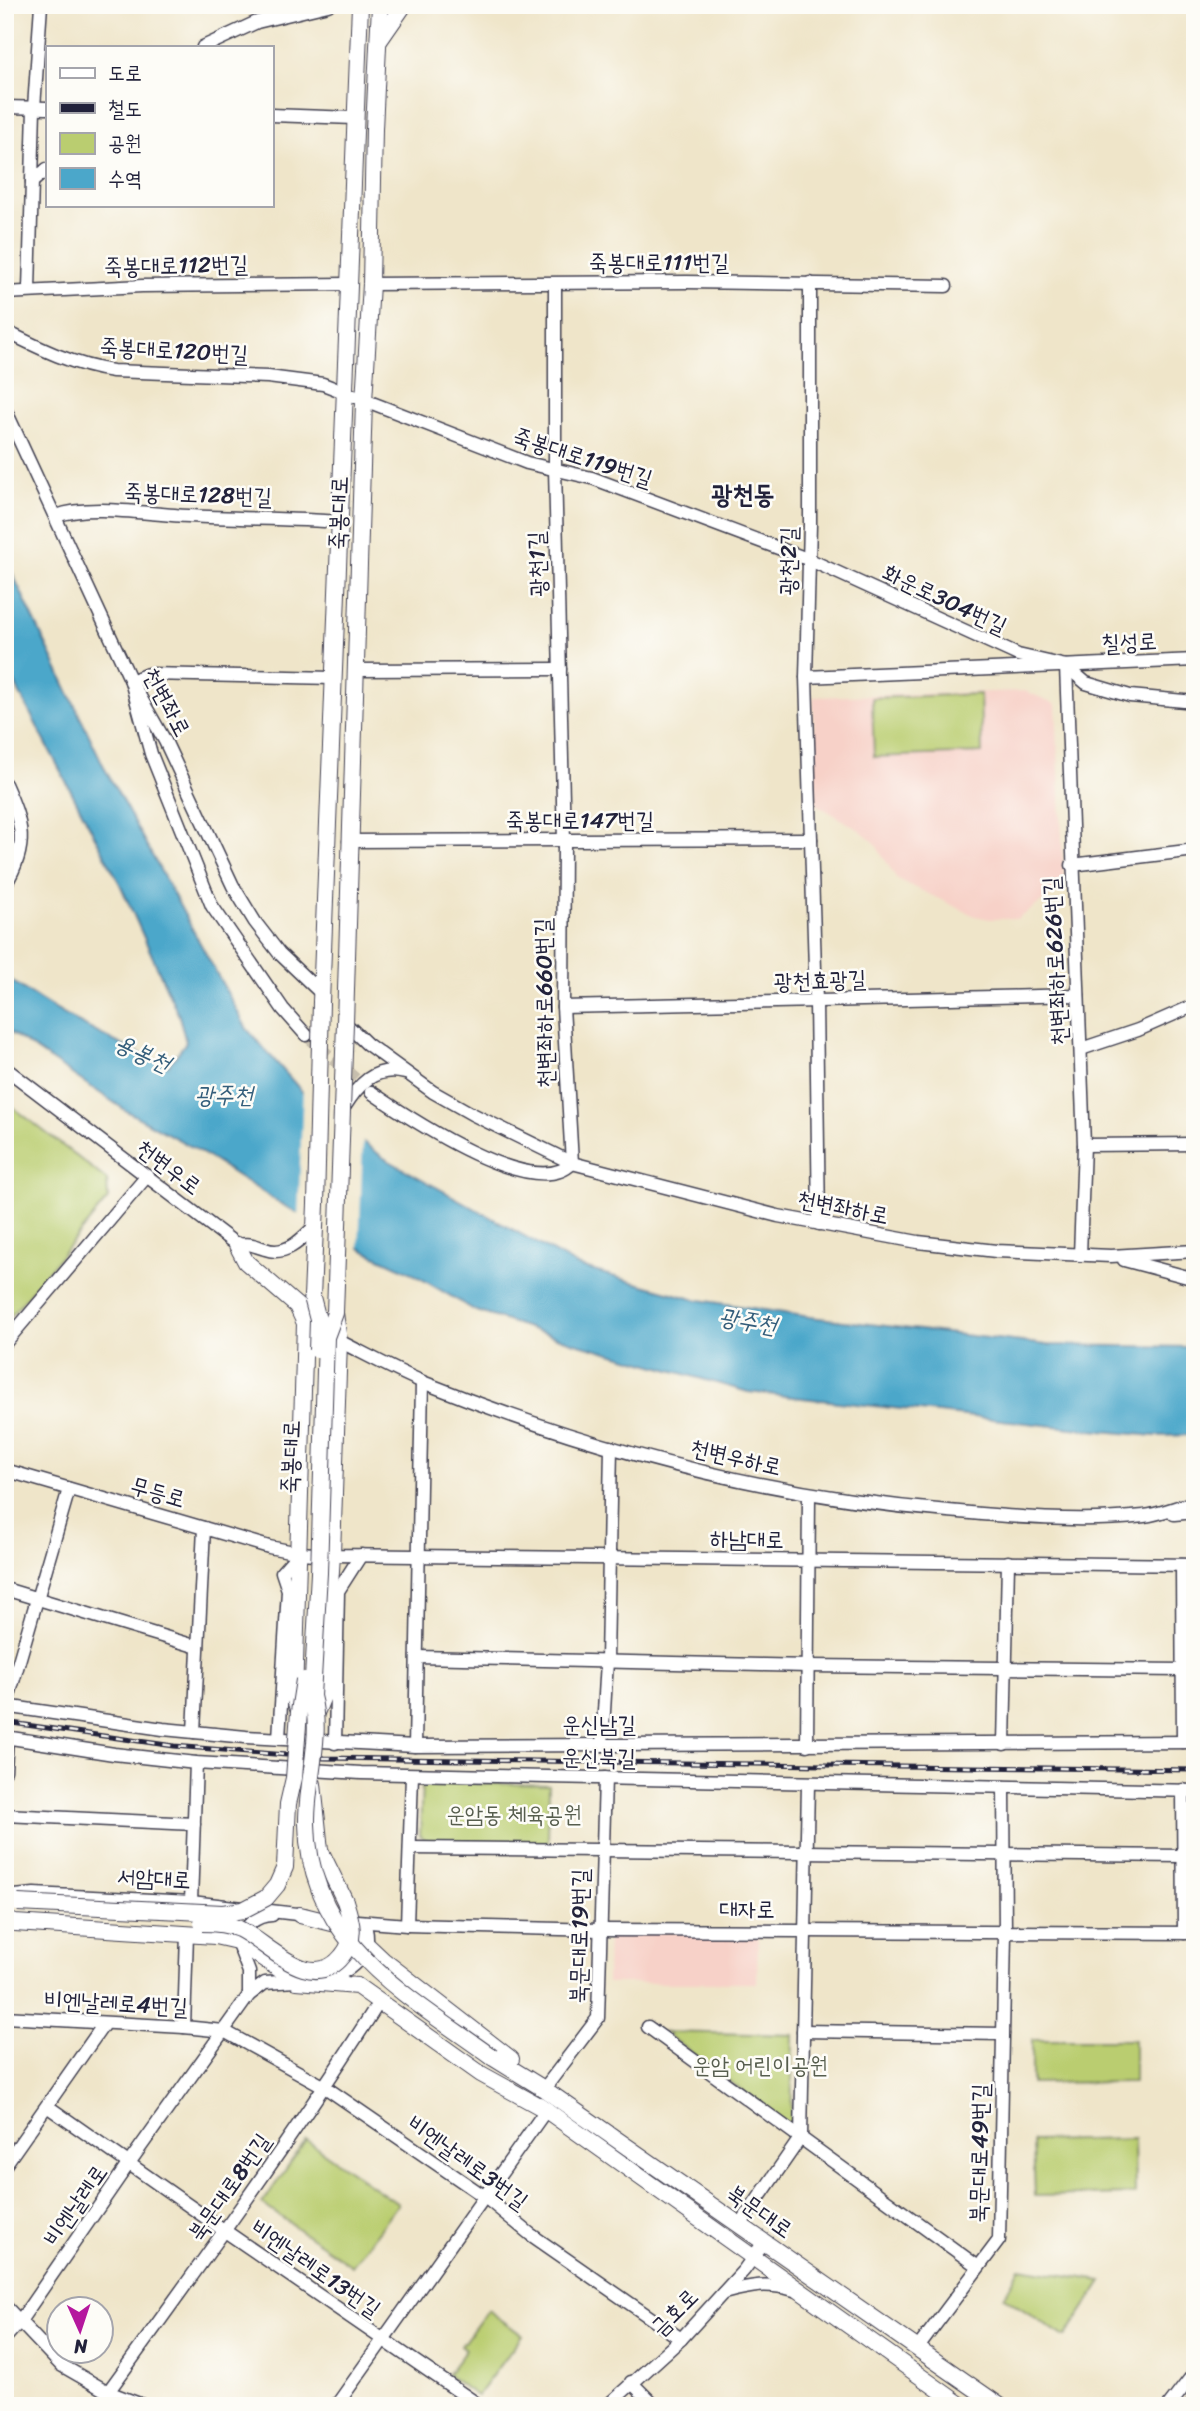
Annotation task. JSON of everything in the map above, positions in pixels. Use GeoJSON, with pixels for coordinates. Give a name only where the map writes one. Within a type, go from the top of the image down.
{"type":"FeatureCollection","features":[{"type":"Feature","properties":{"kind":"main road","name":"죽봉대로"},"geometry":{"type":"LineString","coordinates":[[299,1712],[303,1696],[310,1556],[318,1320],[312,1297],[360,5]]}},
{"type":"Feature","properties":{"kind":"main road","name":"죽봉대로"},"geometry":{"type":"LineString","coordinates":[[317,1713],[312,1696],[319,1573],[326,1337],[335,1313],[364,401],[371,284],[380,5]]}},
{"type":"Feature","properties":{"kind":"main road"},"geometry":{"type":"LineString","coordinates":[[378,43],[404,5]]}},
{"type":"Feature","properties":{"kind":"main road"},"geometry":{"type":"LineString","coordinates":[[237,1245],[246,1262],[297,1306],[304,1323]]}},
{"type":"Feature","properties":{"kind":"main road"},"geometry":{"type":"LineString","coordinates":[[9,1908],[223,1913],[254,1906],[266,1898],[277,1885],[285,1867],[288,1804],[294,1778],[299,1712],[294,1697],[304,1323],[312,1297]]}},
{"type":"Feature","properties":{"kind":"main road"},"geometry":{"type":"LineString","coordinates":[[335,1313],[339,1341],[331,1555],[323,1696],[317,1713],[312,1780],[307,1806],[310,1853],[319,1887],[340,1930],[364,1960],[489,2060]]}},
{"type":"Feature","properties":{"kind":"main road"},"geometry":{"type":"LineString","coordinates":[[294,1778],[298,1804],[297,1837],[307,1881],[316,1905],[342,1949],[378,1985],[489,2060]]}},
{"type":"Feature","properties":{"kind":"main road"},"geometry":{"type":"LineString","coordinates":[[9,1908],[220,1923],[240,1929],[288,1962],[305,1969],[325,1968],[338,1961],[349,1948],[353,1925],[345,1901],[320,1850],[312,1780]]}},
{"type":"Feature","properties":{"kind":"main road"},"geometry":{"type":"LineString","coordinates":[[9,1908],[15,1923],[215,1936],[237,1941],[297,1981],[357,1986],[481,2074],[547,2110]]}},
{"type":"Feature","properties":{"kind":"main road"},"geometry":{"type":"LineString","coordinates":[[300,1915],[348,1927],[383,1960],[499,2049],[544,2089]]}},
{"type":"Feature","properties":{"kind":"main road","name":"북문대로"},"geometry":{"type":"LineString","coordinates":[[489,2060],[544,2089],[1000,2406]]}},
{"type":"Feature","properties":{"kind":"main road","name":"북문대로"},"geometry":{"type":"LineString","coordinates":[[489,2060],[547,2110],[962,2406]]}},
{"type":"Feature","properties":{"kind":"street"},"geometry":{"type":"LineString","coordinates":[[29,290],[32,182],[41,108],[41,5]]}},
{"type":"Feature","properties":{"kind":"street"},"geometry":{"type":"LineString","coordinates":[[205,46],[257,22],[328,5]]}},
{"type":"Feature","properties":{"kind":"street"},"geometry":{"type":"LineString","coordinates":[[5,107],[41,108]]}},
{"type":"Feature","properties":{"kind":"street"},"geometry":{"type":"LineString","coordinates":[[273,115],[354,118]]}},
{"type":"Feature","properties":{"kind":"street"},"geometry":{"type":"LineString","coordinates":[[32,182],[46,170]]}},
{"type":"Feature","properties":{"kind":"street","name":"죽봉대로111번길"},"geometry":{"type":"LineString","coordinates":[[371,284],[810,283],[946,286]]}},
{"type":"Feature","properties":{"kind":"street","name":"광천2길"},"geometry":{"type":"LineString","coordinates":[[810,283],[810,560],[806,677],[816,1002],[819,1224]]}},
{"type":"Feature","properties":{"kind":"street","name":"죽봉대로112번길"},"geometry":{"type":"LineString","coordinates":[[5,293],[142,286],[348,284]]}},
{"type":"Feature","properties":{"kind":"street","name":"광천1길"},"geometry":{"type":"LineString","coordinates":[[555,285],[555,468],[564,842]]}},
{"type":"Feature","properties":{"kind":"street","name":"죽봉대로120번길"},"geometry":{"type":"LineString","coordinates":[[5,331],[51,353],[90,367],[113,371],[293,379],[323,384],[344,393]]}},
{"type":"Feature","properties":{"kind":"street","name":"죽봉대로119번길"},"geometry":{"type":"LineString","coordinates":[[344,393],[527,463],[592,478],[810,560]]}},
{"type":"Feature","properties":{"kind":"street","name":"천변좌로"},"geometry":{"type":"LineString","coordinates":[[5,409],[131,681],[165,741],[244,906],[279,953],[322,998]]}},
{"type":"Feature","properties":{"kind":"street","name":"죽봉대로128번길"},"geometry":{"type":"LineString","coordinates":[[56,516],[69,511],[126,512],[340,522]]}},
{"type":"Feature","properties":{"kind":"street","name":"화운로304번길"},"geometry":{"type":"LineString","coordinates":[[810,560],[1018,655],[1066,666],[1086,684],[1130,696],[1195,702]]}},
{"type":"Feature","properties":{"kind":"street","name":"칠성로"},"geometry":{"type":"LineString","coordinates":[[1066,666],[1195,660]]}},
{"type":"Feature","properties":{"kind":"street","name":"화운로304번길"},"geometry":{"type":"LineString","coordinates":[[806,677],[1066,666]]}},
{"type":"Feature","properties":{"kind":"street","name":"천변좌하로626번길"},"geometry":{"type":"LineString","coordinates":[[1066,666],[1084,1145],[1080,1255]]}},
{"type":"Feature","properties":{"kind":"street"},"geometry":{"type":"LineString","coordinates":[[355,670],[560,669]]}},
{"type":"Feature","properties":{"kind":"street"},"geometry":{"type":"LineString","coordinates":[[306,1035],[283,1009],[212,906],[151,754],[131,681],[148,674],[333,678]]}},
{"type":"Feature","properties":{"kind":"street"},"geometry":{"type":"LineString","coordinates":[[5,784],[17,811],[22,843],[20,858],[5,885]]}},
{"type":"Feature","properties":{"kind":"street","name":"죽봉대로147번길"},"geometry":{"type":"LineString","coordinates":[[349,841],[811,839]]}},
{"type":"Feature","properties":{"kind":"street","name":"천변좌하로660번길"},"geometry":{"type":"LineString","coordinates":[[564,842],[563,1007],[572,1163]]}},
{"type":"Feature","properties":{"kind":"street"},"geometry":{"type":"LineString","coordinates":[[1072,865],[1195,850]]}},
{"type":"Feature","properties":{"kind":"street","name":"광천효광길"},"geometry":{"type":"LineString","coordinates":[[563,1007],[1078,995]]}},
{"type":"Feature","properties":{"kind":"street"},"geometry":{"type":"LineString","coordinates":[[1081,1049],[1163,1021],[1195,1005]]}},
{"type":"Feature","properties":{"kind":"street","name":"천변좌하로"},"geometry":{"type":"LineString","coordinates":[[345,1023],[367,1044],[433,1092],[572,1163],[778,1216],[918,1242],[996,1251],[1080,1255],[1195,1251]]}},
{"type":"Feature","properties":{"kind":"street","name":"천변우로"},"geometry":{"type":"LineString","coordinates":[[5,1068],[237,1245],[251,1242],[267,1251],[285,1249],[299,1243],[315,1226]]}},
{"type":"Feature","properties":{"kind":"street"},"geometry":{"type":"LineString","coordinates":[[343,1109],[357,1087],[366,1079],[395,1071],[405,1073]]}},
{"type":"Feature","properties":{"kind":"street","name":"천변좌하로"},"geometry":{"type":"LineString","coordinates":[[371,1092],[433,1134],[481,1157],[512,1167],[550,1173],[565,1170],[572,1163]]}},
{"type":"Feature","properties":{"kind":"street"},"geometry":{"type":"LineString","coordinates":[[1084,1145],[1195,1144]]}},
{"type":"Feature","properties":{"kind":"street"},"geometry":{"type":"LineString","coordinates":[[5,1343],[147,1176]]}},
{"type":"Feature","properties":{"kind":"street","name":"천변좌하로"},"geometry":{"type":"LineString","coordinates":[[1111,1256],[1195,1279]]}},
{"type":"Feature","properties":{"kind":"street","name":"천변우하로"},"geometry":{"type":"LineString","coordinates":[[339,1341],[422,1382],[531,1423],[709,1474],[809,1495],[995,1516],[1072,1519],[1195,1512]]}},
{"type":"Feature","properties":{"kind":"street"},"geometry":{"type":"LineString","coordinates":[[415,1746],[422,1382]]}},
{"type":"Feature","properties":{"kind":"street"},"geometry":{"type":"LineString","coordinates":[[602,1745],[607,1661],[611,1447]]}},
{"type":"Feature","properties":{"kind":"street","name":"무등로"},"geometry":{"type":"LineString","coordinates":[[5,1470],[269,1547],[299,1553]]}},
{"type":"Feature","properties":{"kind":"street"},"geometry":{"type":"LineString","coordinates":[[6,1706],[69,1489]]}},
{"type":"Feature","properties":{"kind":"street"},"geometry":{"type":"LineString","coordinates":[[807,1745],[809,1495]]}},
{"type":"Feature","properties":{"kind":"street","name":"천변우하로"},"geometry":{"type":"LineString","coordinates":[[1145,1516],[1195,1502]]}},
{"type":"Feature","properties":{"kind":"street"},"geometry":{"type":"LineString","coordinates":[[194,1732],[204,1528]]}},
{"type":"Feature","properties":{"kind":"street"},"geometry":{"type":"LineString","coordinates":[[279,1738],[288,1590],[282,1572],[299,1553]]}},
{"type":"Feature","properties":{"kind":"street","name":"하남대로"},"geometry":{"type":"LineString","coordinates":[[299,1553],[1189,1565]]}},
{"type":"Feature","properties":{"kind":"street"},"geometry":{"type":"LineString","coordinates":[[335,1742],[338,1591],[361,1555]]}},
{"type":"Feature","properties":{"kind":"street"},"geometry":{"type":"LineString","coordinates":[[1003,1744],[1008,1562]]}},
{"type":"Feature","properties":{"kind":"street"},"geometry":{"type":"LineString","coordinates":[[1189,1565],[1183,1670],[1189,1742]]}},
{"type":"Feature","properties":{"kind":"street"},"geometry":{"type":"LineString","coordinates":[[5,1589],[198,1647]]}},
{"type":"Feature","properties":{"kind":"street"},"geometry":{"type":"LineString","coordinates":[[417,1657],[808,1666],[1183,1670]]}},
{"type":"Feature","properties":{"kind":"street","name":"운신남길"},"geometry":{"type":"LineString","coordinates":[[6,1706],[163,1730],[415,1746],[1189,1742]]}},
{"type":"Feature","properties":{"kind":"street"},"geometry":{"type":"LineString","coordinates":[[5,1772],[6,1737]]}},
{"type":"Feature","properties":{"kind":"street","name":"운신북길"},"geometry":{"type":"LineString","coordinates":[[6,1737],[196,1763],[412,1775],[1189,1790]]}},
{"type":"Feature","properties":{"kind":"street"},"geometry":{"type":"LineString","coordinates":[[191,1902],[196,1763]]}},
{"type":"Feature","properties":{"kind":"street"},"geometry":{"type":"LineString","coordinates":[[407,1925],[412,1775]]}},
{"type":"Feature","properties":{"kind":"street","name":"북문대로19번길"},"geometry":{"type":"LineString","coordinates":[[544,2089],[598,2018],[605,1778]]}},
{"type":"Feature","properties":{"kind":"street"},"geometry":{"type":"LineString","coordinates":[[740,2225],[801,2137],[808,1784]]}},
{"type":"Feature","properties":{"kind":"street","name":"북문대로49번길"},"geometry":{"type":"LineString","coordinates":[[917,2349],[999,2240],[1005,1934],[1004,1787]]}},
{"type":"Feature","properties":{"kind":"street"},"geometry":{"type":"LineString","coordinates":[[1189,1790],[1183,1856],[1189,1933]]}},
{"type":"Feature","properties":{"kind":"street"},"geometry":{"type":"LineString","coordinates":[[5,1815],[194,1824]]}},
{"type":"Feature","properties":{"kind":"street","name":"북문대로19번길"},"geometry":{"type":"LineString","coordinates":[[410,1849],[709,1850],[1004,1856]]}},
{"type":"Feature","properties":{"kind":"street"},"geometry":{"type":"LineString","coordinates":[[1004,1856],[1183,1856]]}},
{"type":"Feature","properties":{"kind":"street","name":"서암대로"},"geometry":{"type":"LineString","coordinates":[[9,1908],[34,1895],[191,1902],[300,1915]]}},
{"type":"Feature","properties":{"kind":"street"},"geometry":{"type":"LineString","coordinates":[[249,1995],[248,1972],[237,1941],[247,1924],[265,1915],[300,1915]]}},
{"type":"Feature","properties":{"kind":"street","name":"대자로"},"geometry":{"type":"LineString","coordinates":[[300,1915],[364,1923],[600,1930],[1189,1933]]}},
{"type":"Feature","properties":{"kind":"street"},"geometry":{"type":"LineString","coordinates":[[249,1995],[265,1983],[337,1976],[349,1971],[361,1959],[366,1943],[367,1931],[364,1923]]}},
{"type":"Feature","properties":{"kind":"street"},"geometry":{"type":"LineString","coordinates":[[184,2027],[187,1934]]}},
{"type":"Feature","properties":{"kind":"street","name":"비엔날레로"},"geometry":{"type":"LineString","coordinates":[[5,2338],[20,2321],[129,2162],[249,1995]]}},
{"type":"Feature","properties":{"kind":"street","name":"북문대로8번길"},"geometry":{"type":"LineString","coordinates":[[108,2392],[225,2231],[325,2087],[379,2002]]}},
{"type":"Feature","properties":{"kind":"street","name":"비엔날레로4번길"},"geometry":{"type":"LineString","coordinates":[[5,2017],[224,2031]]}},
{"type":"Feature","properties":{"kind":"street"},"geometry":{"type":"LineString","coordinates":[[5,2165],[104,2024]]}},
{"type":"Feature","properties":{"kind":"street","name":"북문대로49번길"},"geometry":{"type":"LineString","coordinates":[[648,2027],[977,2266]]}},
{"type":"Feature","properties":{"kind":"street","name":"비엔날레로3번길"},"geometry":{"type":"LineString","coordinates":[[224,2031],[325,2087],[485,2197],[530,2234],[681,2339]]}},
{"type":"Feature","properties":{"kind":"street"},"geometry":{"type":"LineString","coordinates":[[803,2031],[1003,2034]]}},
{"type":"Feature","properties":{"kind":"street","name":"비엔날레로"},"geometry":{"type":"LineString","coordinates":[[47,2106],[129,2162]]}},
{"type":"Feature","properties":{"kind":"street"},"geometry":{"type":"LineString","coordinates":[[336,2406],[547,2110]]}},
{"type":"Feature","properties":{"kind":"street","name":"비엔날레로13번길"},"geometry":{"type":"LineString","coordinates":[[129,2162],[481,2406]]}},
{"type":"Feature","properties":{"kind":"street","name":"금호로"},"geometry":{"type":"LineString","coordinates":[[607,2406],[681,2339],[764,2242]]}},
{"type":"Feature","properties":{"kind":"street"},"geometry":{"type":"LineString","coordinates":[[722,2293],[758,2284],[804,2293]]}},
{"type":"Feature","properties":{"kind":"street"},"geometry":{"type":"LineString","coordinates":[[5,2306],[61,2365],[108,2392],[145,2406]]}},
{"type":"Feature","properties":{"kind":"street"},"geometry":{"type":"LineString","coordinates":[[1169,2406],[1195,2372]]}},
{"type":"Feature","properties":{"kind":"street"},"geometry":{"type":"LineString","coordinates":[[631,2382],[655,2406]]}},
{"type":"Feature","properties":{"kind":"street"},"geometry":{"type":"LineString","coordinates":[[1190,2406],[1195,2400]]}},
{"type":"Feature","properties":{"kind":"shaded area"},"geometry":{"type":"Polygon","coordinates":[[[1025,691],[1056,704],[1064,887],[1017,919],[975,916],[897,879],[874,842],[816,804],[813,697],[1025,691]]]}},
{"type":"Feature","properties":{"kind":"shaded area"},"geometry":{"type":"Polygon","coordinates":[[[608,1932],[758,1933],[757,1983],[607,1983],[608,1932]]]}},
{"type":"Feature","properties":{"kind":"green space"},"geometry":{"type":"Polygon","coordinates":[[[980,694],[982,753],[874,757],[872,698],[980,694]]]}},
{"type":"Feature","properties":{"kind":"green space"},"geometry":{"type":"Polygon","coordinates":[[[5,1101],[107,1180],[108,1199],[5,1323],[5,1101]]]}},
{"type":"Feature","properties":{"kind":"green space","name":"운암동 체육공원"},"geometry":{"type":"Polygon","coordinates":[[[422,1782],[549,1785],[548,1844],[427,1841],[420,1835],[422,1782]]]}},
{"type":"Feature","properties":{"kind":"green space","name":"운암 어린이공원"},"geometry":{"type":"Polygon","coordinates":[[[664,2032],[793,2035],[791,2128],[664,2032]]]}},
{"type":"Feature","properties":{"kind":"green space"},"geometry":{"type":"Polygon","coordinates":[[[1032,2040],[1134,2040],[1134,2082],[1032,2083],[1032,2040]]]}},
{"type":"Feature","properties":{"kind":"green space"},"geometry":{"type":"Polygon","coordinates":[[[1134,2139],[1135,2194],[1035,2196],[1033,2141],[1134,2139]]]}},
{"type":"Feature","properties":{"kind":"green space"},"geometry":{"type":"Polygon","coordinates":[[[306,2140],[398,2204],[352,2266],[262,2204],[306,2140]]]}},
{"type":"Feature","properties":{"kind":"green space"},"geometry":{"type":"Polygon","coordinates":[[[1020,2268],[1102,2281],[1065,2337],[1004,2297],[1020,2268]]]}},
{"type":"Feature","properties":{"kind":"green space"},"geometry":{"type":"Polygon","coordinates":[[[488,2310],[522,2335],[477,2396],[447,2375],[466,2350],[461,2346],[488,2310]]]}},
{"type":"Feature","properties":{"kind":"water","name":"광주천"},"geometry":{"type":"Polygon","coordinates":[[[5,558],[106,771],[247,1029],[312,1103],[384,1158],[580,1267],[693,1299],[810,1317],[1047,1345],[1195,1347],[1195,1435],[1155,1436],[1090,1430],[748,1392],[572,1342],[476,1311],[408,1271],[369,1253],[281,1204],[194,1148],[128,1112],[5,1029],[5,976],[83,1026],[168,1066],[186,1042],[179,1016],[120,884],[18,690],[5,660],[5,558]]]}},
{"type":"Feature","properties":{"kind":"pier"},"geometry":{"type":"Polygon","coordinates":[[[303,1087],[315,1100],[363,1138],[359,1251],[298,1218],[303,1087]]]}},
{"type":"Feature","properties":{"kind":"tunnel"},"geometry":{"type":"LineString","coordinates":[[306,1035],[368,1090]]}},
{"type":"Feature","properties":{"kind":"railway"},"geometry":{"type":"LineString","coordinates":[[5,1722],[174,1746],[324,1758],[1195,1770]]}},
{"type":"Feature","properties":{"kind":"district","name":"광천동"},"geometry":{"type":"Point","coordinates":[743,494]}},
{"type":"Feature","properties":{"kind":"water label","name":"용봉천"},"geometry":{"type":"Point","coordinates":[143,1053]}}]}
